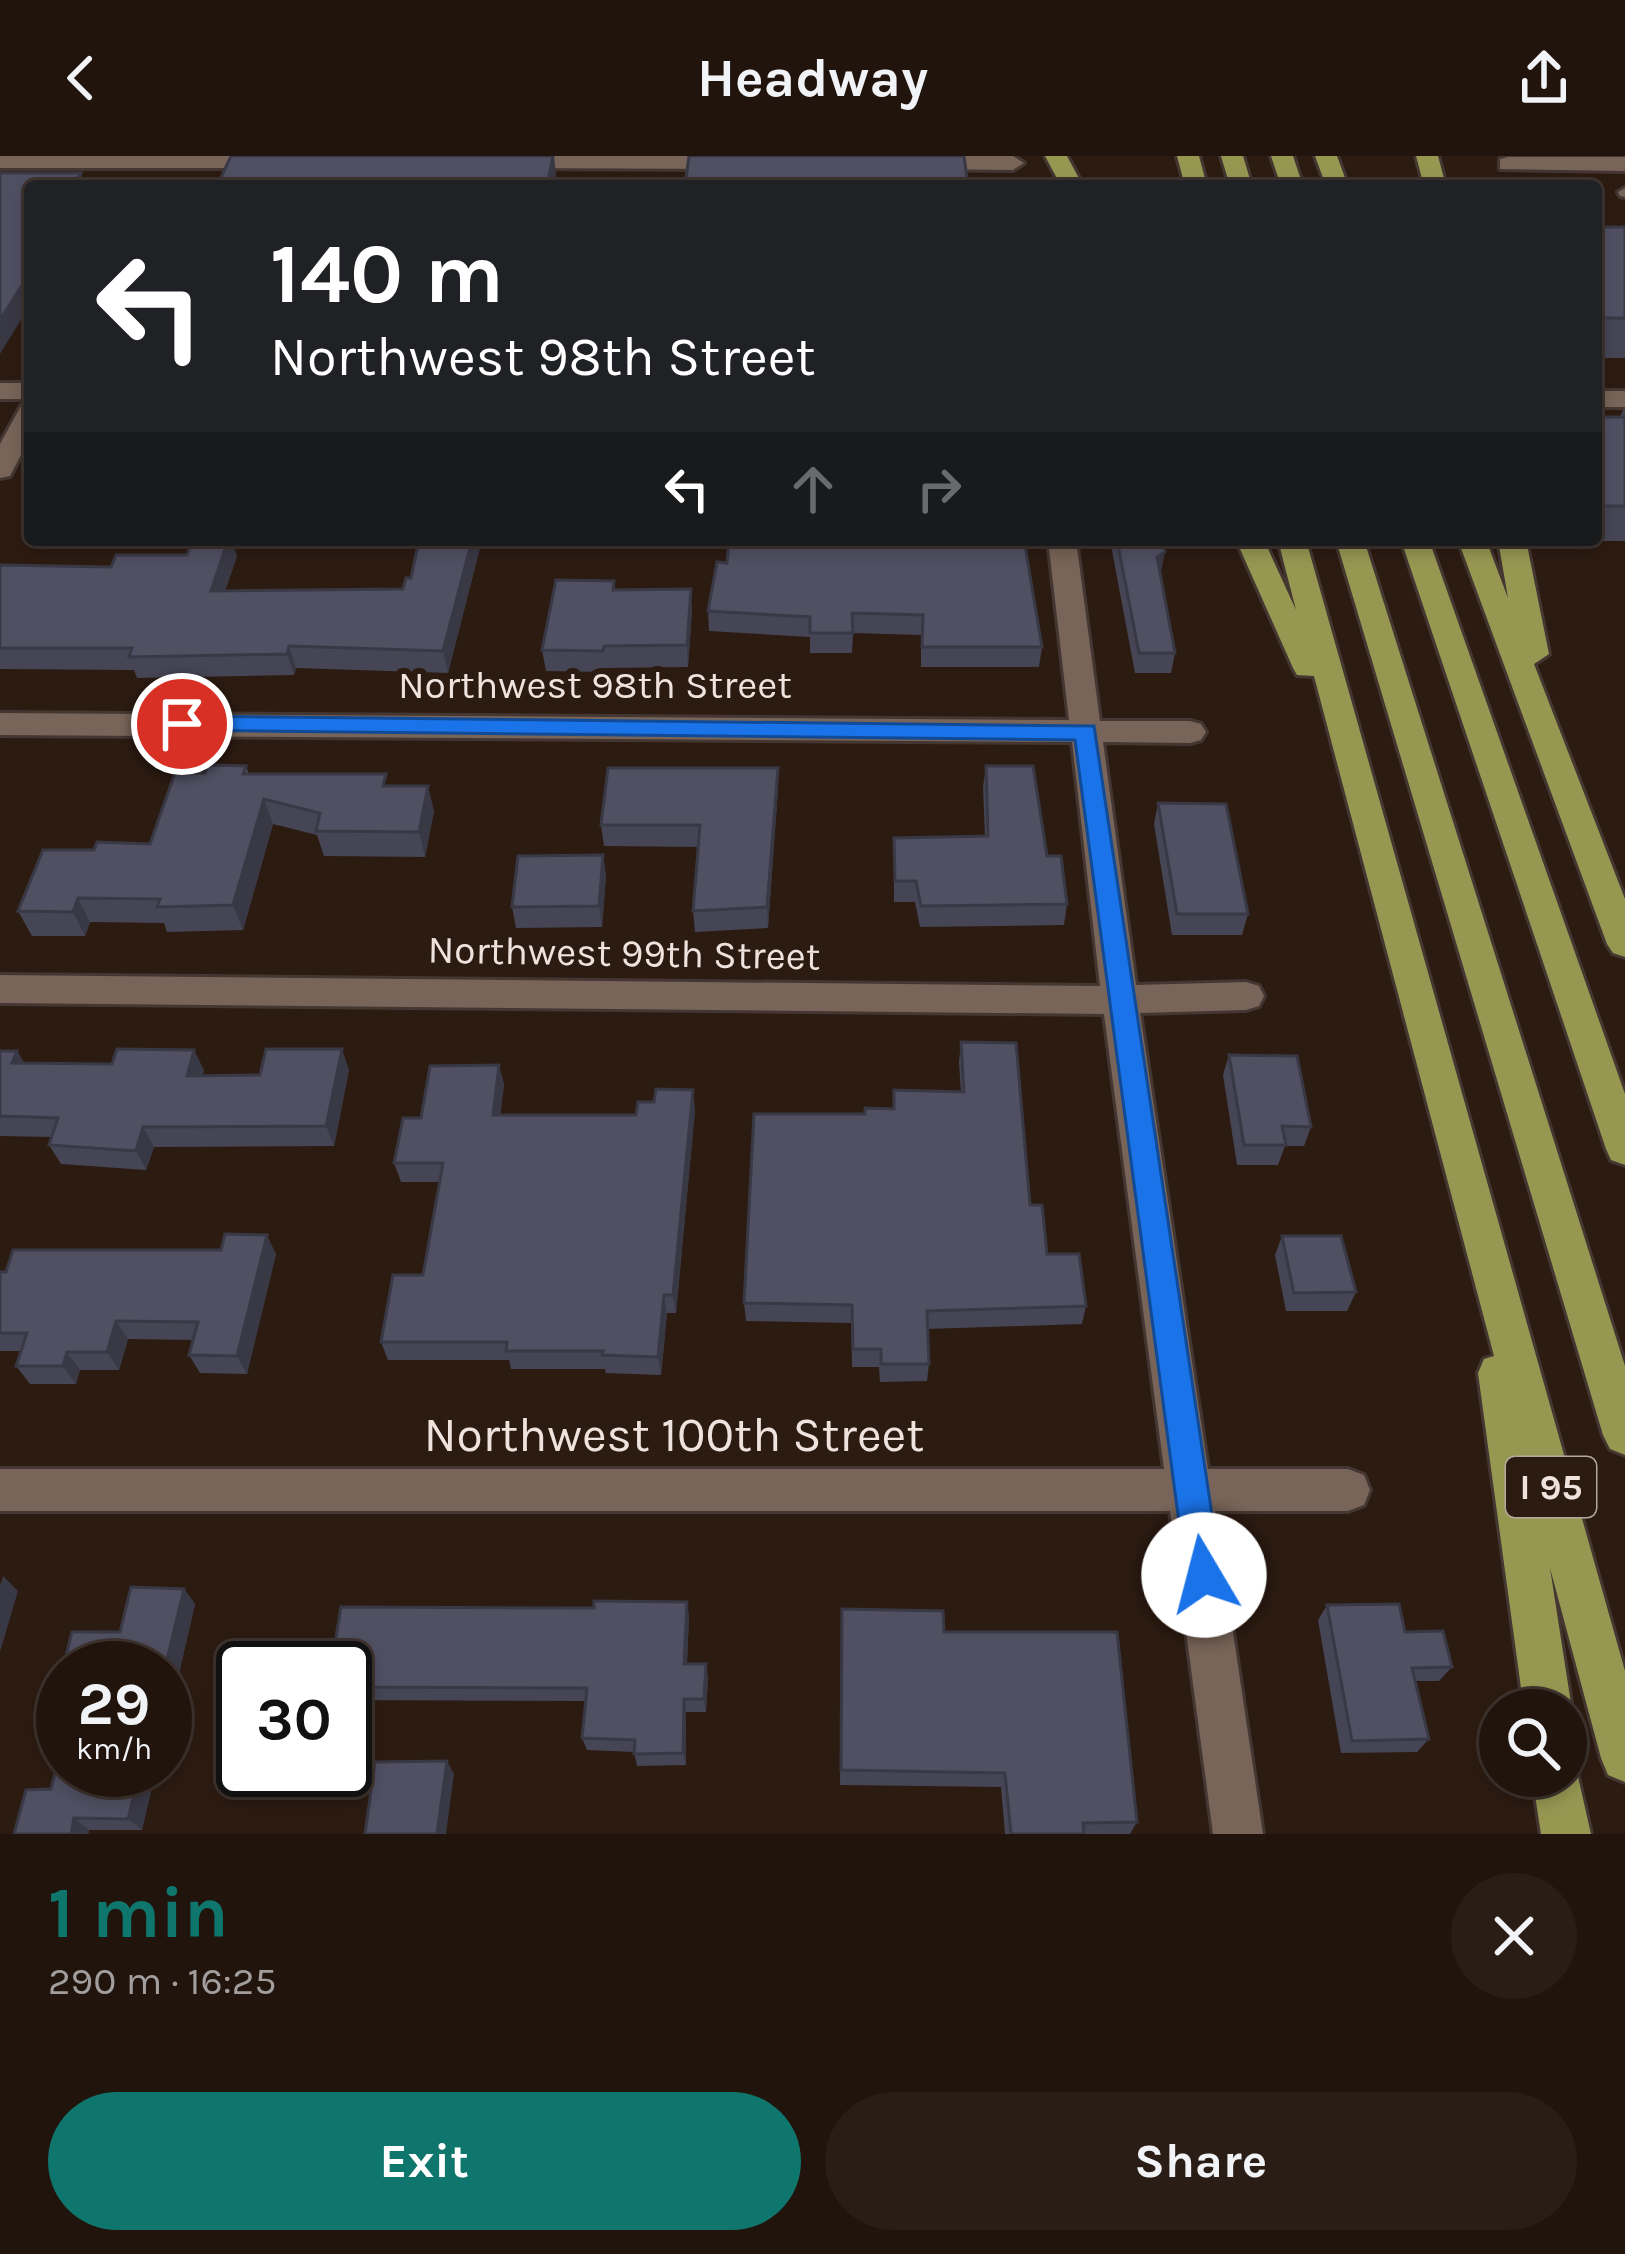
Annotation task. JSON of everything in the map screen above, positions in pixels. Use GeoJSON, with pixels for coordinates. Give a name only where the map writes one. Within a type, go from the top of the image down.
{"type":"FeatureCollection","features":[{"type":"Feature","properties":{"kind":"highway"},"geometry":{"type":"LineString","coordinates":[[1253,546],[1353,768]]}},
{"type":"Feature","properties":{"kind":"highway","name":"I 95"},"geometry":{"type":"LineString","coordinates":[[1294,546],[1625,1759]]}},
{"type":"Feature","properties":{"kind":"highway"},"geometry":{"type":"LineString","coordinates":[[1352,546],[1625,1435]]}},
{"type":"Feature","properties":{"kind":"highway"},"geometry":{"type":"LineString","coordinates":[[1416,546],[1625,1150]]}},
{"type":"Feature","properties":{"kind":"highway"},"geometry":{"type":"LineString","coordinates":[[1474,546],[1625,944]]}},
{"type":"Feature","properties":{"kind":"highway"},"geometry":{"type":"LineString","coordinates":[[1513,546],[1561,775]]}},
{"type":"Feature","properties":{"kind":"highway"},"geometry":{"type":"LineString","coordinates":[[1477,1215],[1545,1689]]}},
{"type":"Feature","properties":{"kind":"highway"},"geometry":{"type":"LineString","coordinates":[[1560,1797],[1566,1834]]}},
{"type":"Feature","properties":{"kind":"street"},"geometry":{"type":"LineString","coordinates":[[0,161],[303,161]]}},
{"type":"Feature","properties":{"kind":"street"},"geometry":{"type":"LineString","coordinates":[[495,161],[755,162]]}},
{"type":"Feature","properties":{"kind":"street"},"geometry":{"type":"LineString","coordinates":[[896,162],[1014,168]]}},
{"type":"Feature","properties":{"kind":"street"},"geometry":{"type":"LineString","coordinates":[[1508,164],[1625,164]]}},
{"type":"Feature","properties":{"kind":"street"},"geometry":{"type":"LineString","coordinates":[[0,470],[24,424]]}},
{"type":"Feature","properties":{"kind":"street"},"geometry":{"type":"LineString","coordinates":[[1063,546],[1120,1000],[1238,1834]]}},
{"type":"Feature","properties":{"kind":"street","name":"Northwest 98th Street"},"geometry":{"type":"LineString","coordinates":[[0,724],[1190,732]]}},
{"type":"Feature","properties":{"kind":"street","name":"Northwest 99th Street"},"geometry":{"type":"LineString","coordinates":[[0,989],[1120,1000],[1246,996]]}},
{"type":"Feature","properties":{"kind":"street","name":"Northwest 100th Street"},"geometry":{"type":"LineString","coordinates":[[0,1490],[1348,1490]]}},
{"type":"Feature","properties":{"kind":"building"},"geometry":{"type":"Polygon","coordinates":[[[231,156],[553,156],[548,180],[220,180],[231,156]]]}},
{"type":"Feature","properties":{"kind":"building"},"geometry":{"type":"Polygon","coordinates":[[[689,156],[964,156],[967,180],[686,180],[689,156]]]}},
{"type":"Feature","properties":{"kind":"building"},"geometry":{"type":"Polygon","coordinates":[[[0,173],[81,173],[77,180],[24,180],[24,282],[0,320],[0,173]]]}},
{"type":"Feature","properties":{"kind":"building"},"geometry":{"type":"Polygon","coordinates":[[[1602,227],[1625,227],[1625,318],[1602,318],[1602,227]]]}},
{"type":"Feature","properties":{"kind":"building"},"geometry":{"type":"Polygon","coordinates":[[[1602,417],[1625,417],[1625,506],[1604,506],[1602,417]]]}},
{"type":"Feature","properties":{"kind":"building"},"geometry":{"type":"Polygon","coordinates":[[[190,546],[226,546],[211,591],[403,589],[406,578],[411,578],[418,546],[470,546],[443,651],[289,646],[287,654],[129,657],[132,648],[0,648],[0,565],[111,567],[116,555],[187,555],[190,546]]]}},
{"type":"Feature","properties":{"kind":"building"},"geometry":{"type":"Polygon","coordinates":[[[728,546],[1025,546],[1042,647],[922,647],[923,615],[852,613],[853,633],[810,633],[810,617],[708,611],[717,562],[727,563],[728,546]]]}},
{"type":"Feature","properties":{"kind":"building"},"geometry":{"type":"Polygon","coordinates":[[[1118,546],[1164,546],[1165,552],[1157,557],[1175,653],[1139,653],[1118,546]]]}},
{"type":"Feature","properties":{"kind":"building"},"geometry":{"type":"Polygon","coordinates":[[[556,580],[614,581],[613,590],[691,589],[687,645],[542,650],[556,580]]]}},
{"type":"Feature","properties":{"kind":"building"},"geometry":{"type":"Polygon","coordinates":[[[208,765],[246,766],[243,774],[386,774],[383,786],[428,786],[419,832],[316,831],[320,813],[264,799],[233,905],[157,907],[160,899],[78,898],[73,912],[18,911],[43,850],[94,850],[97,842],[150,844],[175,773],[205,773],[208,765]]]}},
{"type":"Feature","properties":{"kind":"building"},"geometry":{"type":"Polygon","coordinates":[[[986,766],[1033,766],[1047,856],[1061,856],[1067,904],[921,906],[916,881],[895,881],[894,838],[988,836],[986,766]]]}},
{"type":"Feature","properties":{"kind":"building"},"geometry":{"type":"Polygon","coordinates":[[[608,768],[778,768],[767,907],[693,911],[700,825],[601,825],[608,768]]]}},
{"type":"Feature","properties":{"kind":"building"},"geometry":{"type":"Polygon","coordinates":[[[1158,803],[1226,804],[1248,914],[1177,914],[1158,803]]]}},
{"type":"Feature","properties":{"kind":"building"},"geometry":{"type":"Polygon","coordinates":[[[603,855],[599,906],[512,907],[518,856],[603,855]]]}},
{"type":"Feature","properties":{"kind":"building"},"geometry":{"type":"Polygon","coordinates":[[[961,1042],[1016,1043],[1030,1205],[1042,1205],[1047,1254],[1079,1254],[1086,1306],[927,1311],[929,1364],[881,1364],[881,1349],[853,1349],[852,1305],[744,1303],[754,1114],[865,1114],[865,1108],[894,1109],[894,1090],[964,1092],[961,1042]]]}},
{"type":"Feature","properties":{"kind":"building"},"geometry":{"type":"Polygon","coordinates":[[[117,1049],[194,1050],[187,1076],[260,1075],[266,1049],[342,1049],[326,1126],[143,1127],[136,1151],[49,1145],[58,1118],[0,1116],[0,1051],[17,1051],[12,1063],[112,1064],[117,1049]]]}},
{"type":"Feature","properties":{"kind":"building"},"geometry":{"type":"Polygon","coordinates":[[[1229,1055],[1297,1056],[1311,1127],[1282,1126],[1286,1145],[1244,1145],[1229,1055]]]}},
{"type":"Feature","properties":{"kind":"building"},"geometry":{"type":"Polygon","coordinates":[[[499,1065],[493,1115],[636,1115],[638,1102],[654,1102],[656,1089],[693,1090],[673,1295],[664,1295],[658,1357],[602,1355],[603,1351],[506,1351],[507,1342],[381,1342],[393,1275],[423,1275],[443,1163],[394,1163],[403,1118],[421,1118],[430,1066],[499,1065]]]}},
{"type":"Feature","properties":{"kind":"building"},"geometry":{"type":"Polygon","coordinates":[[[225,1234],[267,1235],[237,1356],[189,1355],[198,1322],[116,1321],[107,1352],[67,1352],[63,1366],[16,1366],[27,1333],[0,1333],[0,1272],[6,1272],[13,1250],[221,1250],[225,1234]]]}},
{"type":"Feature","properties":{"kind":"building"},"geometry":{"type":"Polygon","coordinates":[[[1282,1236],[1341,1236],[1356,1292],[1294,1293],[1282,1236]]]}},
{"type":"Feature","properties":{"kind":"building"},"geometry":{"type":"Polygon","coordinates":[[[131,1587],[184,1589],[171,1641],[70,1641],[72,1632],[120,1632],[131,1587]]]}},
{"type":"Feature","properties":{"kind":"building"},"geometry":{"type":"Polygon","coordinates":[[[594,1601],[687,1602],[684,1664],[706,1664],[704,1699],[684,1699],[683,1753],[634,1754],[635,1740],[582,1738],[587,1688],[372,1687],[372,1641],[335,1641],[341,1607],[594,1608],[594,1601]]]}},
{"type":"Feature","properties":{"kind":"building"},"geometry":{"type":"Polygon","coordinates":[[[1399,1604],[1405,1632],[1443,1631],[1452,1667],[1412,1668],[1429,1739],[1352,1741],[1327,1605],[1399,1604]]]}},
{"type":"Feature","properties":{"kind":"building"},"geometry":{"type":"Polygon","coordinates":[[[842,1609],[943,1611],[944,1632],[1117,1632],[1137,1822],[1083,1823],[1084,1834],[1011,1834],[1005,1773],[841,1770],[842,1609]]]}},
{"type":"Feature","properties":{"kind":"building"},"geometry":{"type":"Polygon","coordinates":[[[447,1761],[437,1834],[365,1834],[375,1762],[447,1761]]]}},
{"type":"Feature","properties":{"kind":"building"},"geometry":{"type":"Polygon","coordinates":[[[26,1790],[36,1790],[36,1797],[133,1797],[128,1819],[74,1818],[71,1834],[14,1834],[26,1790]]]}},
{"type":"Feature","properties":{"kind":"route"},"geometry":{"type":"LineString","coordinates":[[182,724],[1085,732],[1204,1575]]}}]}
